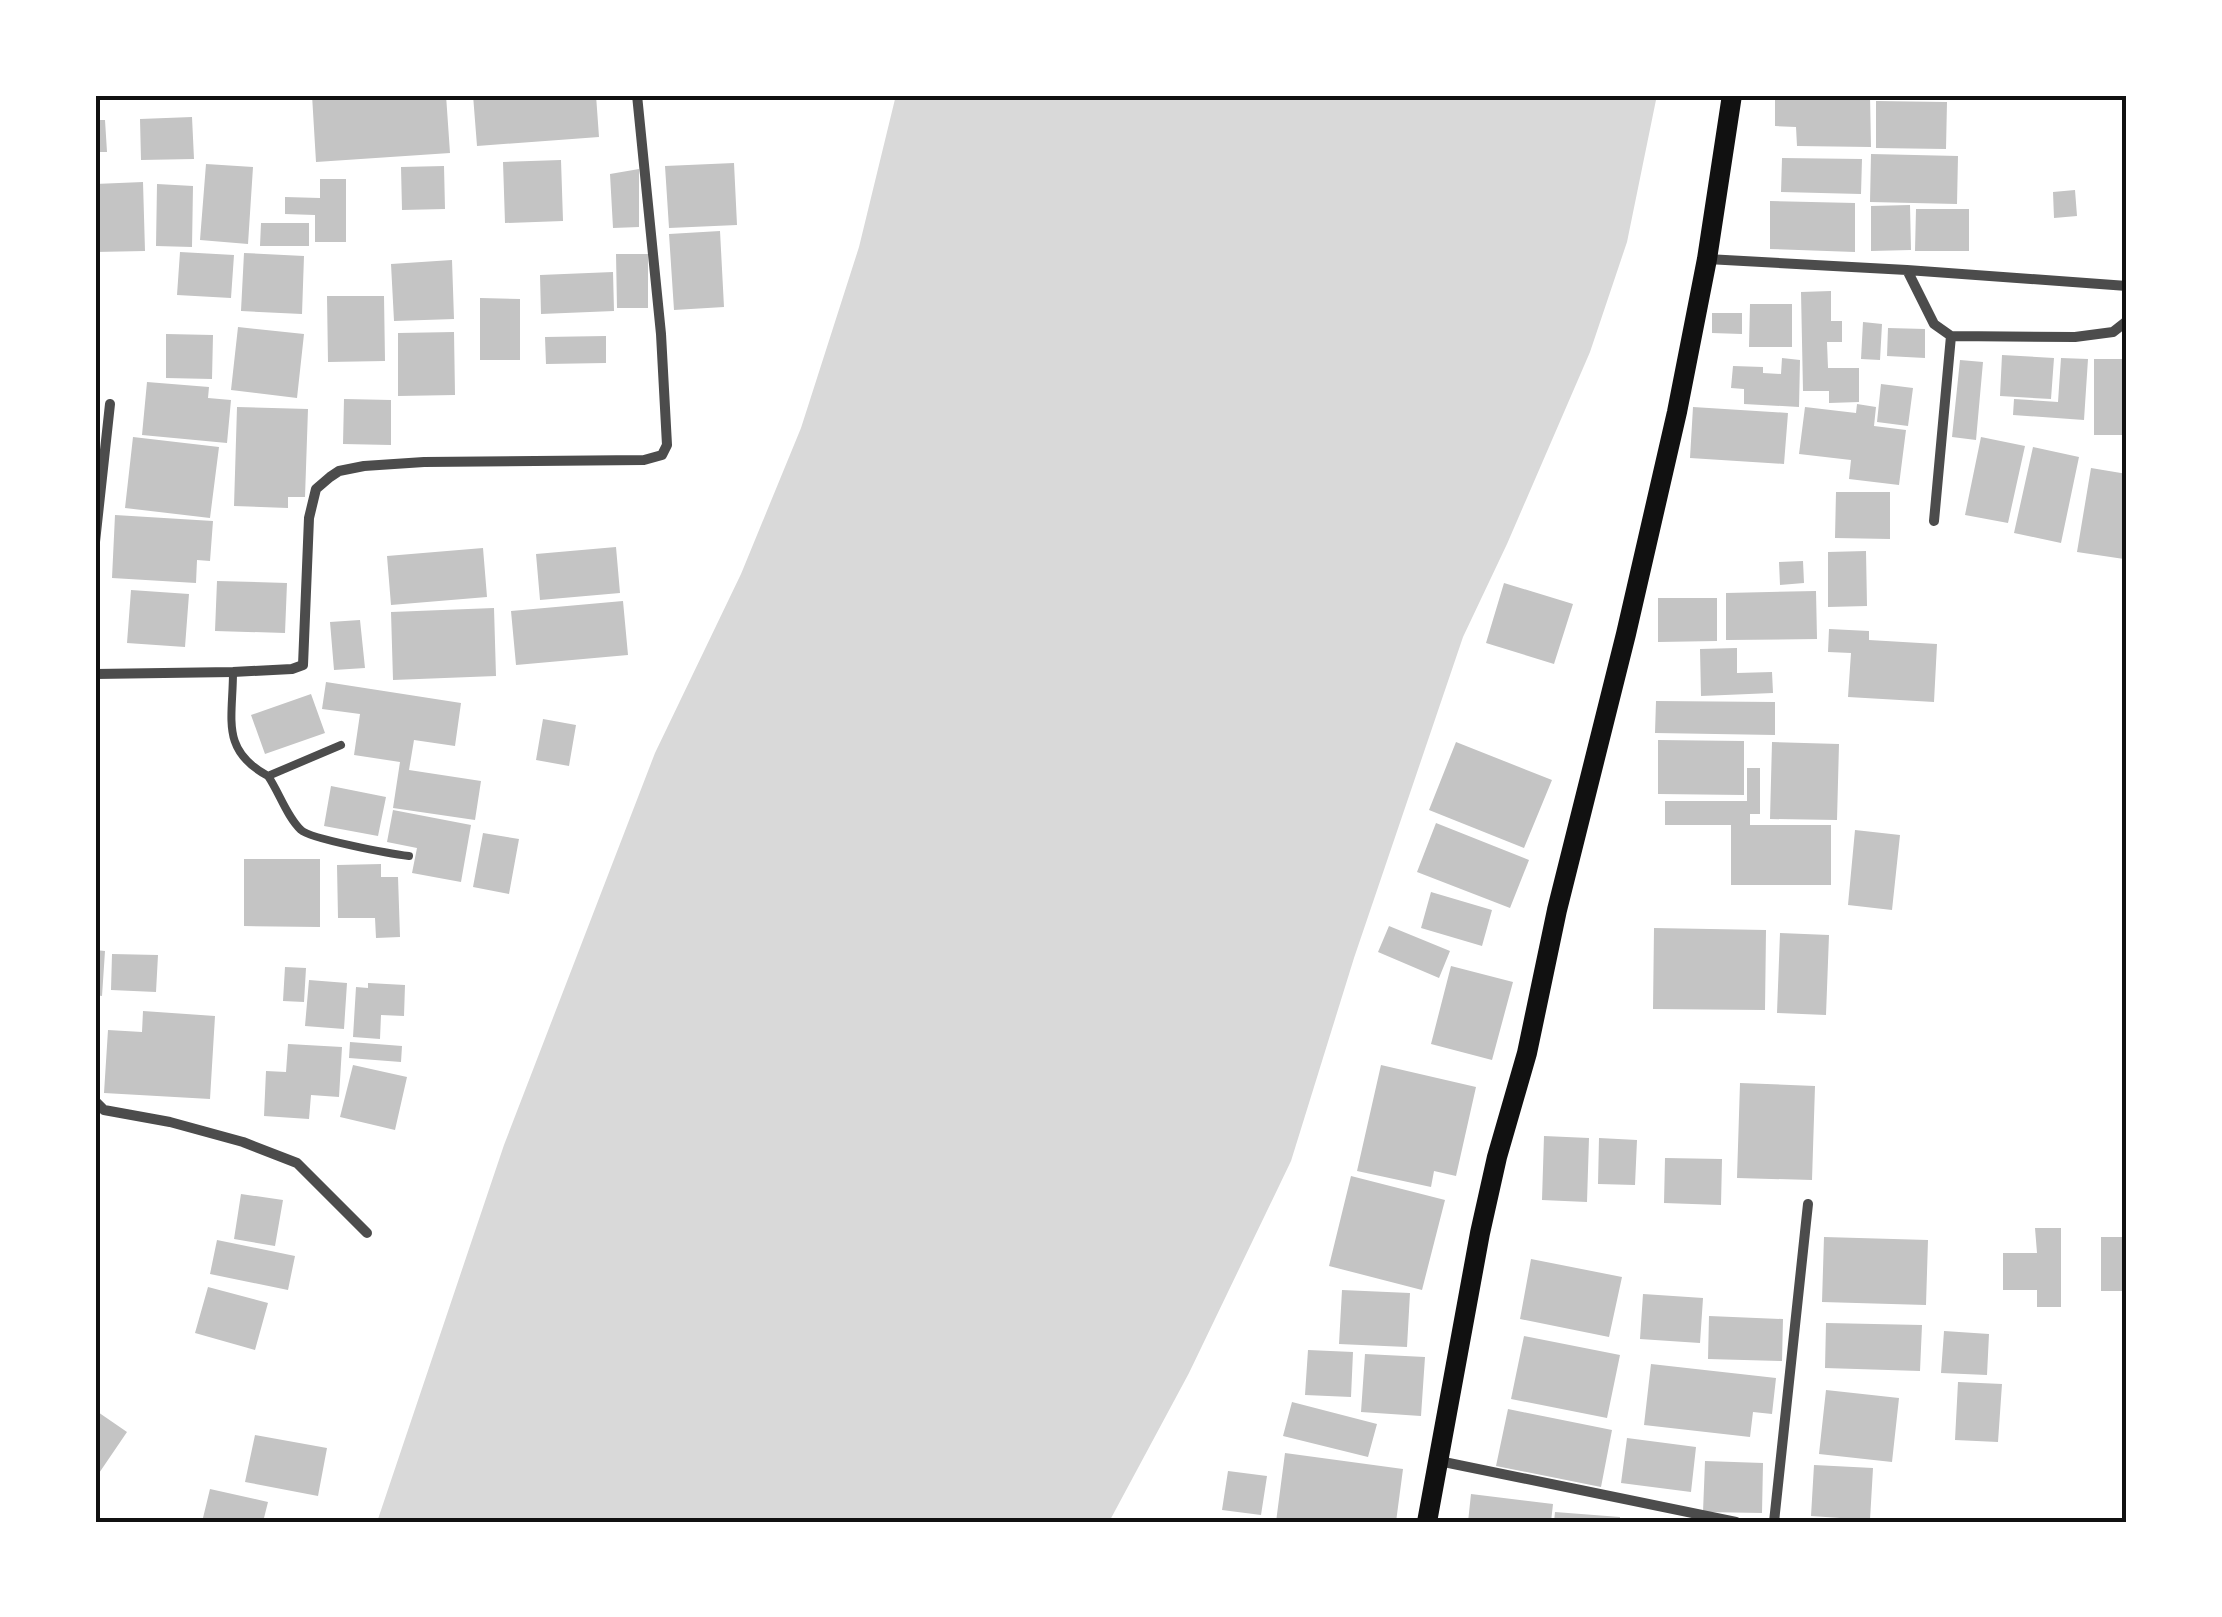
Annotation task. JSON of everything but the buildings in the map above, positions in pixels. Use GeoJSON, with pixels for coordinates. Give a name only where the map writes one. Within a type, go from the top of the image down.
{"type":"FeatureCollection","features":[{"type":"Feature","properties":{"kind":"main road"},"geometry":{"type":"LineString","coordinates":[[1427,1522],[1497,1157],[1527,1053],[1557,910],[1676,412],[1707,260],[1732,95]]}},
{"type":"Feature","properties":{"kind":"street"},"geometry":{"type":"LineString","coordinates":[[95,674],[233,672],[292,669],[303,664],[308,518],[316,490],[340,472],[364,466],[424,462],[644,460],[662,455],[667,446],[661,334],[637,95]]}},
{"type":"Feature","properties":{"kind":"street"},"geometry":{"type":"LineString","coordinates":[[1707,260],[2127,286]]}},
{"type":"Feature","properties":{"kind":"street"},"geometry":{"type":"LineString","coordinates":[[1907,270],[1934,324],[1951,336],[2075,336],[2113,332],[2127,321]]}},
{"type":"Feature","properties":{"kind":"street"},"geometry":{"type":"LineString","coordinates":[[1934,521],[1951,336]]}},
{"type":"Feature","properties":{"kind":"street"},"geometry":{"type":"LineString","coordinates":[[95,542],[110,404]]}},
{"type":"Feature","properties":{"kind":"street"},"geometry":{"type":"LineString","coordinates":[[95,1101],[104,1110],[170,1122],[243,1142],[297,1163],[367,1234]]}},
{"type":"Feature","properties":{"kind":"street"},"geometry":{"type":"LineString","coordinates":[[1774,1522],[1808,1204]]}},
{"type":"Feature","properties":{"kind":"street"},"geometry":{"type":"LineString","coordinates":[[1438,1460],[1736,1522]]}},
{"type":"Feature","properties":{"kind":"lane"},"geometry":{"type":"LineString","coordinates":[[233,672],[233,741],[240,754],[268,776],[289,816],[304,834],[410,856]]}},
{"type":"Feature","properties":{"kind":"lane"},"geometry":{"type":"LineString","coordinates":[[268,776],[341,745]]}},
{"type":"Feature","properties":{"kind":"shaded area"},"geometry":{"type":"Polygon","coordinates":[[[896,95],[1657,95],[1627,242],[1590,352],[1463,637],[1354,958],[1291,1161],[1189,1373],[1109,1522],[377,1522],[504,1145],[655,753],[741,574],[801,428],[859,247],[896,95]]]}}]}
